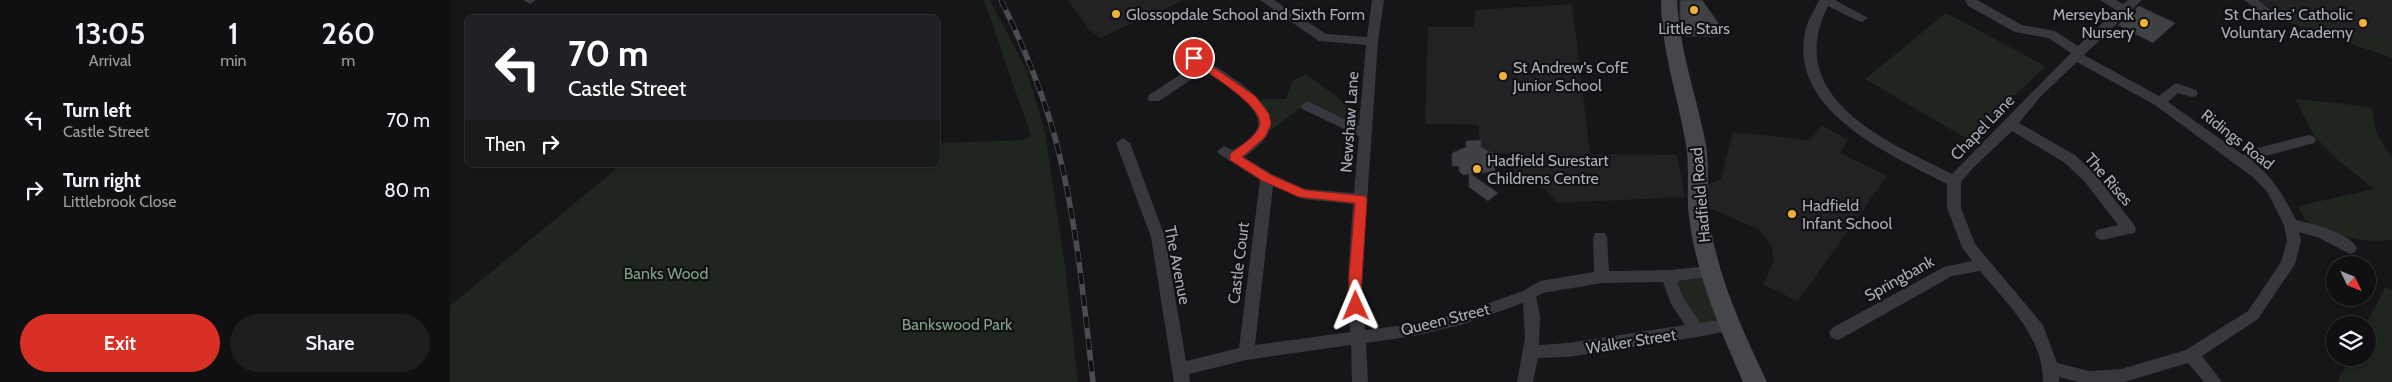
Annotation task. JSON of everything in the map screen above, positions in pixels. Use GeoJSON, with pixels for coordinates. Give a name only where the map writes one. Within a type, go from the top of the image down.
{"type":"FeatureCollection","features":[{"type":"Feature","properties":{"kind":"street"},"geometry":{"type":"LineString","coordinates":[[1266,0],[1323,38],[1372,41]]}},
{"type":"Feature","properties":{"kind":"street","name":"Newshaw Lane"},"geometry":{"type":"LineString","coordinates":[[1356,336],[1355,276],[1367,133],[1372,41],[1378,0]]}},
{"type":"Feature","properties":{"kind":"street","name":"Hadfield Road"},"geometry":{"type":"LineString","coordinates":[[1670,0],[1669,14],[1680,80],[1697,147],[1699,217],[1709,272],[1729,325],[1755,382]]}},
{"type":"Feature","properties":{"kind":"street"},"geometry":{"type":"LineString","coordinates":[[1862,18],[1825,0],[1812,29],[1810,56],[1815,80],[1829,101],[1847,120],[1865,133],[1954,181]]}},
{"type":"Feature","properties":{"kind":"street","name":"Ridings Road"},"geometry":{"type":"LineString","coordinates":[[1971,0],[1972,3],[2020,29],[2051,34],[2078,55],[2160,102],[2259,174],[2272,190],[2291,225],[2294,241],[2288,264],[2253,315],[2190,356],[2121,376],[2090,378],[2051,375]]}},
{"type":"Feature","properties":{"kind":"street"},"geometry":{"type":"LineString","coordinates":[[2106,0],[2124,9]]}},
{"type":"Feature","properties":{"kind":"street","name":"Chapel Lane"},"geometry":{"type":"LineString","coordinates":[[2051,375],[2038,330],[1982,265],[1961,229],[1954,208],[1954,181],[1984,148],[2011,124],[2037,93],[2124,9],[2136,0]]}},
{"type":"Feature","properties":{"kind":"street"},"geometry":{"type":"LineString","coordinates":[[2250,0],[2269,13]]}},
{"type":"Feature","properties":{"kind":"street"},"geometry":{"type":"LineString","coordinates":[[1154,98],[1199,61],[1251,99],[1264,114],[1265,124],[1261,134],[1229,154],[1267,178],[1304,194],[1361,199]]}},
{"type":"Feature","properties":{"kind":"street"},"geometry":{"type":"LineString","coordinates":[[2160,102],[2176,86],[2192,93]]}},
{"type":"Feature","properties":{"kind":"street"},"geometry":{"type":"LineString","coordinates":[[1307,106],[1360,132],[1367,133]]}},
{"type":"Feature","properties":{"kind":"street","name":"The Rises"},"geometry":{"type":"LineString","coordinates":[[2011,124],[2070,160],[2084,172],[2129,230],[2102,234]]}},
{"type":"Feature","properties":{"kind":"street"},"geometry":{"type":"LineString","coordinates":[[2244,162],[2258,153],[2309,140]]}},
{"type":"Feature","properties":{"kind":"street","name":"The Avenue"},"geometry":{"type":"LineString","coordinates":[[1123,143],[1158,237],[1181,376]]}},
{"type":"Feature","properties":{"kind":"street","name":"Castle Court"},"geometry":{"type":"LineString","coordinates":[[1246,352],[1267,178]]}},
{"type":"Feature","properties":{"kind":"street"},"geometry":{"type":"LineString","coordinates":[[2291,225],[2311,227],[2331,236],[2350,248]]}},
{"type":"Feature","properties":{"kind":"street"},"geometry":{"type":"LineString","coordinates":[[1600,237],[1602,277]]}},
{"type":"Feature","properties":{"kind":"street","name":"Springbank"},"geometry":{"type":"LineString","coordinates":[[1837,333],[1949,271],[1982,265]]}},
{"type":"Feature","properties":{"kind":"street","name":"Queen Street"},"geometry":{"type":"LineString","coordinates":[[1181,376],[1246,352],[1356,336],[1414,330],[1447,322],[1528,295],[1540,287],[1602,277],[1669,276],[1709,272]]}},
{"type":"Feature","properties":{"kind":"street"},"geometry":{"type":"LineString","coordinates":[[1669,276],[1671,291],[1676,302],[1690,318],[1697,331]]}},
{"type":"Feature","properties":{"kind":"street"},"geometry":{"type":"LineString","coordinates":[[1525,382],[1532,352],[1532,306],[1528,295]]}},
{"type":"Feature","properties":{"kind":"street","name":"Walker Street"},"geometry":{"type":"LineString","coordinates":[[1532,352],[1568,350],[1729,325]]}},
{"type":"Feature","properties":{"kind":"street"},"geometry":{"type":"LineString","coordinates":[[1356,336],[1360,382]]}},
{"type":"Feature","properties":{"kind":"street"},"geometry":{"type":"LineString","coordinates":[[2190,356],[2214,382]]}},
{"type":"Feature","properties":{"kind":"shaded area","name":"Glossopdale School and Sixth Form"},"geometry":{"type":"Polygon","coordinates":[[[1068,0],[1184,0],[1100,38],[1088,28],[1068,0]]]}},
{"type":"Feature","properties":{"kind":"shaded area","name":"St Charles' Catholic Voluntary Academy"},"geometry":{"type":"Polygon","coordinates":[[[2258,0],[2392,0],[2392,39],[2365,35],[2282,4],[2275,11],[2258,0]]]}},
{"type":"Feature","properties":{"kind":"shaded area","name":"St Andrew's CofE Junior School"},"geometry":{"type":"Polygon","coordinates":[[[1572,4],[1590,154],[1677,155],[1685,197],[1557,203],[1545,189],[1517,178],[1514,174],[1514,153],[1480,155],[1479,125],[1425,124],[1428,27],[1474,27],[1475,10],[1572,4]]]}},
{"type":"Feature","properties":{"kind":"shaded area","name":"Hadfield Infant School"},"geometry":{"type":"Polygon","coordinates":[[[1821,125],[1848,140],[1840,153],[1887,176],[1798,301],[1763,285],[1774,260],[1771,245],[1758,229],[1707,207],[1704,186],[1721,179],[1733,132],[1809,140],[1819,130],[1821,125]]]}},
{"type":"Feature","properties":{"kind":"green space","name":"Banks Wood"},"geometry":{"type":"Polygon","coordinates":[[[984,0],[990,0],[1027,71],[1045,132],[1065,267],[1078,382],[450,382],[450,306],[619,167],[940,167],[940,143],[1022,140],[1031,136],[984,0]]]}},
{"type":"Feature","properties":{"kind":"green space"},"geometry":{"type":"Polygon","coordinates":[[[2282,4],[2296,5],[2303,12],[2365,35],[2392,39],[2392,58],[2288,22],[2275,11],[2282,4]]]}},
{"type":"Feature","properties":{"kind":"green space"},"geometry":{"type":"Polygon","coordinates":[[[1946,13],[2045,66],[1969,140],[1865,79],[1946,13]]]}},
{"type":"Feature","properties":{"kind":"green space"},"geometry":{"type":"Polygon","coordinates":[[[1306,74],[1360,114],[1358,125],[1309,101],[1266,134],[1269,119],[1260,99],[1286,99],[1292,81],[1306,74]]]}},
{"type":"Feature","properties":{"kind":"green space"},"geometry":{"type":"Polygon","coordinates":[[[2295,99],[2372,108],[2377,134],[2392,158],[2392,240],[2371,241],[2349,238],[2329,232],[2309,222],[2304,217],[2298,206],[2374,189],[2339,161],[2315,137],[2295,99]]]}},
{"type":"Feature","properties":{"kind":"green space"},"geometry":{"type":"Polygon","coordinates":[[[1707,275],[1724,322],[1699,327],[1673,280],[1707,275]]]}},
{"type":"Feature","properties":{"kind":"green space"},"geometry":{"type":"Polygon","coordinates":[[[2385,287],[2392,290],[2392,382],[2337,382],[2346,366],[2376,366],[2376,316],[2370,316],[2385,287]]]}},
{"type":"Feature","properties":{"kind":"building","name":"Little Stars"},"geometry":{"type":"Polygon","coordinates":[[[1680,0],[1702,0],[1719,24],[1720,36],[1685,36],[1680,18],[1680,0]]]}},
{"type":"Feature","properties":{"kind":"building","name":"Merseybank Nursery"},"geometry":{"type":"Polygon","coordinates":[[[2139,6],[2175,23],[2153,43],[2118,25],[2139,6]]]}},
{"type":"Feature","properties":{"kind":"building","name":"Hadfield Surestart Childrens Centre"},"geometry":{"type":"Polygon","coordinates":[[[1481,140],[1481,147],[1495,155],[1495,172],[1471,174],[1498,193],[1488,201],[1469,187],[1469,174],[1463,175],[1459,171],[1459,166],[1452,166],[1452,153],[1466,147],[1466,141],[1481,140]]]}},
{"type":"Feature","properties":{"kind":"railway"},"geometry":{"type":"LineString","coordinates":[[1001,0],[1033,71],[1046,108],[1064,174],[1075,233],[1093,382]]}},
{"type":"Feature","properties":{"kind":"place","name":"Little Stars"},"geometry":{"type":"Point","coordinates":[1694,10]}},
{"type":"Feature","properties":{"kind":"place","name":"Glossopdale School and Sixth Form"},"geometry":{"type":"Point","coordinates":[1116,14]}},
{"type":"Feature","properties":{"kind":"place","name":"Merseybank Nursery"},"geometry":{"type":"Point","coordinates":[2144,23]}},
{"type":"Feature","properties":{"kind":"place","name":"St Charles' Catholic Voluntary Academy"},"geometry":{"type":"Point","coordinates":[2363,23]}},
{"type":"Feature","properties":{"kind":"place","name":"St Andrew's CofE Junior School"},"geometry":{"type":"Point","coordinates":[1503,76]}},
{"type":"Feature","properties":{"kind":"place","name":"Hadfield Surestart Childrens Centre"},"geometry":{"type":"Point","coordinates":[1477,169]}},
{"type":"Feature","properties":{"kind":"place","name":"Hadfield Infant School"},"geometry":{"type":"Point","coordinates":[1792,214]}},
{"type":"Feature","properties":{"kind":"route"},"geometry":{"type":"LineString","coordinates":[[1194,58],[1251,99],[1264,114],[1265,124],[1261,134],[1234,157],[1267,178],[1304,194],[1361,199],[1355,276],[1356,306]]}},
{"type":"Feature","properties":{"kind":"park label","name":"Bankswood Park"},"geometry":{"type":"Point","coordinates":[957,324]}}]}
